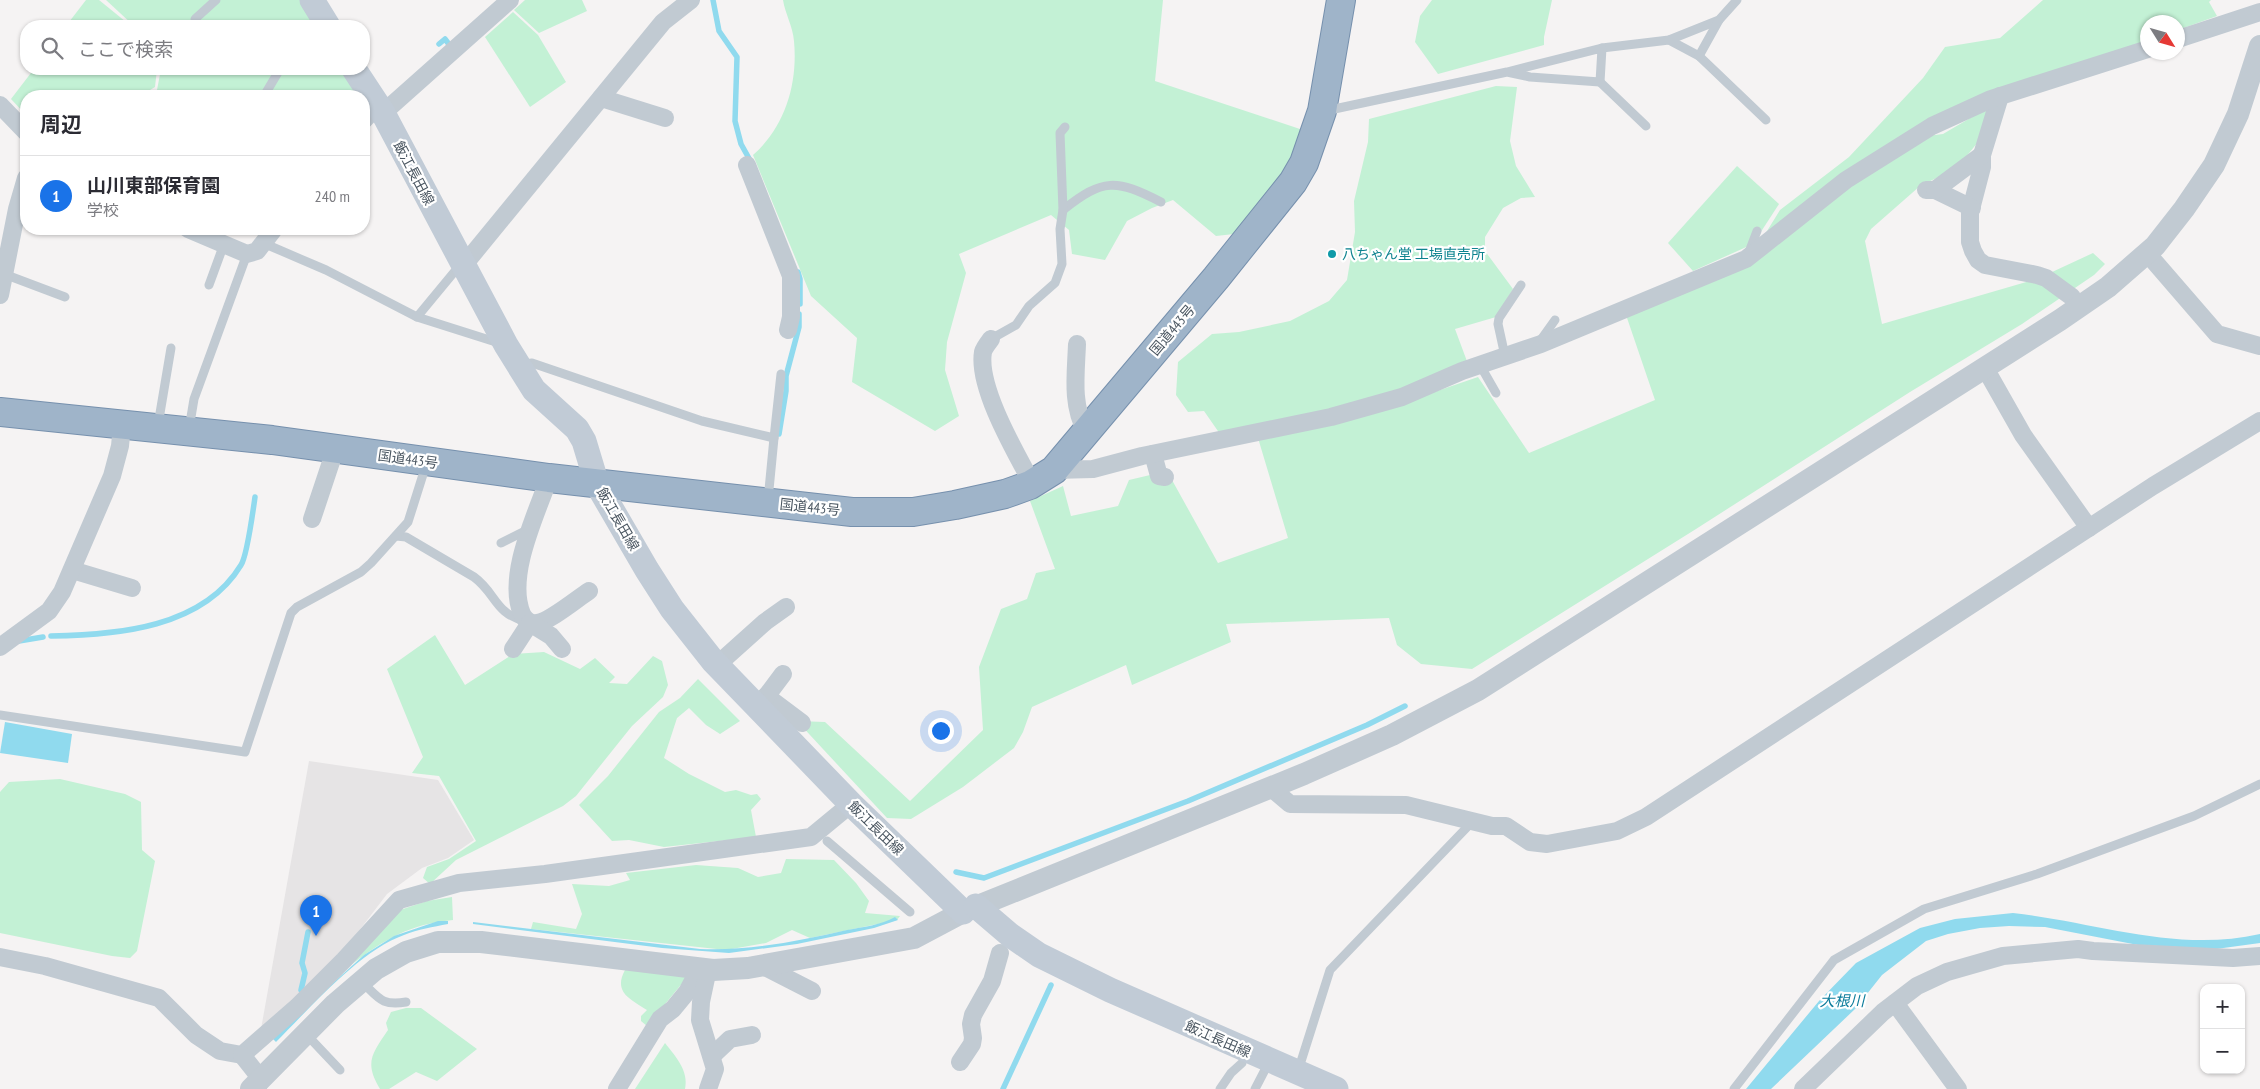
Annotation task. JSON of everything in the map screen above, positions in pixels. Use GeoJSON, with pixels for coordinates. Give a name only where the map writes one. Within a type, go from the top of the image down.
{"type":"FeatureCollection","features":[{"type":"Feature","properties":{"kind":"highway","name":"国道443号"},"geometry":{"type":"LineString","coordinates":[[0,412],[158,428],[597,484],[852,512],[913,512],[1005,494],[1043,477],[1086,431],[1279,201],[1304,163],[1322,111],[1341,0]]}},
{"type":"Feature","properties":{"kind":"main road"},"geometry":{"type":"LineString","coordinates":[[312,0],[324,20]]}},
{"type":"Feature","properties":{"kind":"main road","name":"飯江長田線"},"geometry":{"type":"LineString","coordinates":[[357,75],[364,90]]}},
{"type":"Feature","properties":{"kind":"main road","name":"飯江長田線"},"geometry":{"type":"LineString","coordinates":[[375,113],[463,264],[506,345],[534,390],[577,428],[584,441],[597,484],[672,609],[717,665],[762,702],[851,804],[970,909],[1039,955],[1110,990],[1336,1089]]}},
{"type":"Feature","properties":{"kind":"street"},"geometry":{"type":"LineString","coordinates":[[375,113],[510,0]]}},
{"type":"Feature","properties":{"kind":"street"},"geometry":{"type":"LineString","coordinates":[[463,264],[663,22],[691,0]]}},
{"type":"Feature","properties":{"kind":"street"},"geometry":{"type":"LineString","coordinates":[[2185,37],[2260,12]]}},
{"type":"Feature","properties":{"kind":"street"},"geometry":{"type":"LineString","coordinates":[[242,1055],[256,1086],[306,1034],[376,968],[406,952],[438,942],[481,942],[704,969],[763,966],[914,938],[970,909],[1392,736],[1478,690],[2108,287],[2147,253],[2184,209],[2214,165],[2238,114],[2260,46]]}},
{"type":"Feature","properties":{"kind":"street"},"geometry":{"type":"LineString","coordinates":[[991,339],[983,351],[983,370],[998,418],[1043,477],[1093,469],[1153,454],[1331,418],[1402,397],[1480,365],[1537,346],[1746,258],[1846,180],[1932,126],[2000,96],[2140,52]]}},
{"type":"Feature","properties":{"kind":"street"},"geometry":{"type":"LineString","coordinates":[[2000,96],[1982,155],[1982,167],[1972,208],[1970,242],[1978,260],[1992,268],[2046,278],[2072,297]]}},
{"type":"Feature","properties":{"kind":"street"},"geometry":{"type":"LineString","coordinates":[[601,98],[665,118]]}},
{"type":"Feature","properties":{"kind":"street"},"geometry":{"type":"LineString","coordinates":[[0,105],[20,126]]}},
{"type":"Feature","properties":{"kind":"street"},"geometry":{"type":"LineString","coordinates":[[1972,208],[1931,190],[1982,155]]}},
{"type":"Feature","properties":{"kind":"street"},"geometry":{"type":"LineString","coordinates":[[747,165],[791,276],[791,317],[788,330]]}},
{"type":"Feature","properties":{"kind":"street"},"geometry":{"type":"LineString","coordinates":[[0,295],[20,199]]}},
{"type":"Feature","properties":{"kind":"street"},"geometry":{"type":"LineString","coordinates":[[202,235],[247,254],[257,251],[270,235]]}},
{"type":"Feature","properties":{"kind":"street"},"geometry":{"type":"LineString","coordinates":[[2147,253],[2218,334],[2260,346]]}},
{"type":"Feature","properties":{"kind":"street"},"geometry":{"type":"LineString","coordinates":[[1077,344],[1075,388],[1080,420],[1086,431]]}},
{"type":"Feature","properties":{"kind":"street"},"geometry":{"type":"LineString","coordinates":[[1984,368],[2023,435],[2089,528]]}},
{"type":"Feature","properties":{"kind":"street"},"geometry":{"type":"LineString","coordinates":[[1270,787],[1290,804],[1406,805],[1473,821],[1506,826],[1530,842],[1546,844],[1617,831],[1646,817],[2152,486],[2260,421]]}},
{"type":"Feature","properties":{"kind":"street"},"geometry":{"type":"LineString","coordinates":[[0,647],[49,611],[62,592],[112,476],[120,446],[122,425]]}},
{"type":"Feature","properties":{"kind":"street"},"geometry":{"type":"LineString","coordinates":[[312,520],[335,450]]}},
{"type":"Feature","properties":{"kind":"street"},"geometry":{"type":"LineString","coordinates":[[1153,454],[1159,476],[1165,478]]}},
{"type":"Feature","properties":{"kind":"street"},"geometry":{"type":"LineString","coordinates":[[549,478],[532,528],[516,589],[524,618],[551,636],[562,649]]}},
{"type":"Feature","properties":{"kind":"street"},"geometry":{"type":"LineString","coordinates":[[72,570],[132,588]]}},
{"type":"Feature","properties":{"kind":"street"},"geometry":{"type":"LineString","coordinates":[[530,623],[539,623],[566,608],[588,591]]}},
{"type":"Feature","properties":{"kind":"street"},"geometry":{"type":"LineString","coordinates":[[717,665],[786,606]]}},
{"type":"Feature","properties":{"kind":"street"},"geometry":{"type":"LineString","coordinates":[[513,649],[530,623]]}},
{"type":"Feature","properties":{"kind":"street"},"geometry":{"type":"LineString","coordinates":[[783,674],[762,702],[802,723]]}},
{"type":"Feature","properties":{"kind":"street"},"geometry":{"type":"LineString","coordinates":[[242,1055],[304,1000],[399,900],[459,883],[546,874],[811,837],[851,804]]}},
{"type":"Feature","properties":{"kind":"street"},"geometry":{"type":"LineString","coordinates":[[1802,1089],[1882,1012],[1917,986],[1947,972],[2003,956],[2078,949],[2234,958],[2260,956]]}},
{"type":"Feature","properties":{"kind":"street"},"geometry":{"type":"LineString","coordinates":[[960,1062],[972,1044],[971,1024],[973,1016],[992,981],[1000,952]]}},
{"type":"Feature","properties":{"kind":"street"},"geometry":{"type":"LineString","coordinates":[[0,957],[45,966],[159,998],[196,1035],[212,1046],[220,1051],[242,1055]]}},
{"type":"Feature","properties":{"kind":"street"},"geometry":{"type":"LineString","coordinates":[[763,966],[812,991]]}},
{"type":"Feature","properties":{"kind":"street"},"geometry":{"type":"LineString","coordinates":[[704,969],[700,1020],[715,1069],[708,1089]]}},
{"type":"Feature","properties":{"kind":"street"},"geometry":{"type":"LineString","coordinates":[[616,1089],[660,1019],[673,1009],[704,969]]}},
{"type":"Feature","properties":{"kind":"street"},"geometry":{"type":"LineString","coordinates":[[1895,1003],[1958,1089]]}},
{"type":"Feature","properties":{"kind":"street"},"geometry":{"type":"LineString","coordinates":[[712,1056],[730,1039],[752,1035]]}},
{"type":"Feature","properties":{"kind":"lane"},"geometry":{"type":"LineString","coordinates":[[195,19],[216,0]]}},
{"type":"Feature","properties":{"kind":"lane"},"geometry":{"type":"LineString","coordinates":[[1699,56],[1719,20],[1737,0]]}},
{"type":"Feature","properties":{"kind":"lane"},"geometry":{"type":"LineString","coordinates":[[1322,111],[1507,72],[1602,48],[1669,40],[1719,20]]}},
{"type":"Feature","properties":{"kind":"lane"},"geometry":{"type":"LineString","coordinates":[[1669,40],[1699,56],[1766,120]]}},
{"type":"Feature","properties":{"kind":"lane"},"geometry":{"type":"LineString","coordinates":[[1600,82],[1602,48]]}},
{"type":"Feature","properties":{"kind":"lane"},"geometry":{"type":"LineString","coordinates":[[1507,72],[1530,77],[1600,82],[1646,126]]}},
{"type":"Feature","properties":{"kind":"lane"},"geometry":{"type":"LineString","coordinates":[[268,90],[276,75]]}},
{"type":"Feature","properties":{"kind":"lane"},"geometry":{"type":"LineString","coordinates":[[991,339],[1016,325],[1029,306],[1055,283],[1062,264],[1060,230],[1063,210],[1060,133],[1065,126]]}},
{"type":"Feature","properties":{"kind":"lane"},"geometry":{"type":"LineString","coordinates":[[1063,210],[1085,194],[1097,188],[1113,184],[1127,186],[1161,202]]}},
{"type":"Feature","properties":{"kind":"lane"},"geometry":{"type":"LineString","coordinates":[[1746,258],[1757,231]]}},
{"type":"Feature","properties":{"kind":"lane"},"geometry":{"type":"LineString","coordinates":[[209,285],[224,244]]}},
{"type":"Feature","properties":{"kind":"lane"},"geometry":{"type":"LineString","coordinates":[[263,244],[326,270],[417,317],[506,345]]}},
{"type":"Feature","properties":{"kind":"lane"},"geometry":{"type":"LineString","coordinates":[[188,432],[194,399],[247,254]]}},
{"type":"Feature","properties":{"kind":"lane"},"geometry":{"type":"LineString","coordinates":[[417,317],[463,264]]}},
{"type":"Feature","properties":{"kind":"lane"},"geometry":{"type":"LineString","coordinates":[[4,274],[65,297]]}},
{"type":"Feature","properties":{"kind":"lane"},"geometry":{"type":"LineString","coordinates":[[1505,356],[1498,324],[1499,318],[1521,285]]}},
{"type":"Feature","properties":{"kind":"lane"},"geometry":{"type":"LineString","coordinates":[[1537,346],[1555,320]]}},
{"type":"Feature","properties":{"kind":"lane"},"geometry":{"type":"LineString","coordinates":[[158,428],[171,348]]}},
{"type":"Feature","properties":{"kind":"lane"},"geometry":{"type":"LineString","coordinates":[[519,366],[532,362],[702,421],[774,438]]}},
{"type":"Feature","properties":{"kind":"lane"},"geometry":{"type":"LineString","coordinates":[[1480,365],[1496,393]]}},
{"type":"Feature","properties":{"kind":"lane"},"geometry":{"type":"LineString","coordinates":[[768,502],[781,374]]}},
{"type":"Feature","properties":{"kind":"lane"},"geometry":{"type":"LineString","coordinates":[[0,715],[244,752],[291,613],[297,607],[361,572],[396,536],[408,522],[427,462]]}},
{"type":"Feature","properties":{"kind":"lane"},"geometry":{"type":"LineString","coordinates":[[501,543],[532,528]]}},
{"type":"Feature","properties":{"kind":"lane"},"geometry":{"type":"LineString","coordinates":[[396,536],[406,537],[474,577],[482,583],[504,612],[530,623]]}},
{"type":"Feature","properties":{"kind":"lane"},"geometry":{"type":"LineString","coordinates":[[1734,1089],[1834,960],[1924,909],[2037,874],[2194,816],[2260,784]]}},
{"type":"Feature","properties":{"kind":"lane"},"geometry":{"type":"LineString","coordinates":[[1298,1073],[1330,970],[1473,821]]}},
{"type":"Feature","properties":{"kind":"lane"},"geometry":{"type":"LineString","coordinates":[[826,841],[910,912]]}},
{"type":"Feature","properties":{"kind":"lane"},"geometry":{"type":"LineString","coordinates":[[361,982],[384,1002],[390,1004],[406,1002]]}},
{"type":"Feature","properties":{"kind":"lane"},"geometry":{"type":"LineString","coordinates":[[306,1034],[340,1070]]}},
{"type":"Feature","properties":{"kind":"lane"},"geometry":{"type":"LineString","coordinates":[[1255,1089],[1269,1061]]}},
{"type":"Feature","properties":{"kind":"lane"},"geometry":{"type":"LineString","coordinates":[[1220,1089],[1231,1073],[1242,1063]]}},
{"type":"Feature","properties":{"kind":"shaded area"},"geometry":{"type":"Polygon","coordinates":[[[309,761],[438,780],[474,840],[448,858],[422,868],[387,894],[323,978],[261,1029],[309,761]]]}},
{"type":"Feature","properties":{"kind":"green space"},"geometry":{"type":"Polygon","coordinates":[[[86,0],[99,0],[124,20],[71,20],[86,0]]]}},
{"type":"Feature","properties":{"kind":"green space"},"geometry":{"type":"Polygon","coordinates":[[[106,0],[305,0],[318,20],[128,20],[106,0]]]}},
{"type":"Feature","properties":{"kind":"green space"},"geometry":{"type":"Polygon","coordinates":[[[525,0],[582,0],[587,11],[539,33],[514,10],[525,0]]]}},
{"type":"Feature","properties":{"kind":"green space"},"geometry":{"type":"Polygon","coordinates":[[[783,0],[1163,0],[1155,81],[1303,130],[1286,171],[1234,234],[1216,236],[1173,200],[1127,221],[1105,260],[1072,254],[1069,230],[1051,215],[959,254],[966,273],[947,342],[945,370],[959,416],[935,431],[852,382],[857,338],[811,296],[753,155],[764,144],[781,118],[791,89],[795,57],[794,41],[783,0]]]}},
{"type":"Feature","properties":{"kind":"green space"},"geometry":{"type":"Polygon","coordinates":[[[1432,0],[1552,0],[1544,45],[1438,74],[1415,42],[1420,16],[1432,0]]]}},
{"type":"Feature","properties":{"kind":"green space"},"geometry":{"type":"Polygon","coordinates":[[[2043,0],[2211,0],[2209,2],[2217,16],[2185,27],[2185,15],[2140,15],[2140,43],[1992,94],[1759,244],[1780,210],[1849,157],[1923,78],[1945,47],[2000,38],[2043,0]]]}},
{"type":"Feature","properties":{"kind":"green space"},"geometry":{"type":"Polygon","coordinates":[[[513,12],[538,35],[566,82],[530,107],[485,37],[513,12]]]}},
{"type":"Feature","properties":{"kind":"green space"},"geometry":{"type":"Polygon","coordinates":[[[29,75],[156,75],[155,87],[150,90],[20,90],[20,109],[11,99],[29,75]]]}},
{"type":"Feature","properties":{"kind":"green space"},"geometry":{"type":"Polygon","coordinates":[[[160,75],[351,75],[359,90],[157,90],[160,75]]]}},
{"type":"Feature","properties":{"kind":"green space"},"geometry":{"type":"Polygon","coordinates":[[[1496,86],[1517,87],[1510,141],[1516,166],[1535,197],[1521,198],[1503,208],[1485,237],[1485,251],[1513,289],[1496,317],[1455,329],[1468,364],[1381,398],[1220,434],[1204,411],[1188,412],[1176,395],[1178,362],[1212,334],[1239,332],[1290,321],[1329,301],[1347,280],[1355,232],[1354,201],[1368,142],[1369,119],[1496,86]]]}},
{"type":"Feature","properties":{"kind":"green space"},"geometry":{"type":"Polygon","coordinates":[[[1989,107],[1978,142],[1957,168],[1920,186],[1871,229],[1865,241],[1882,324],[2037,279],[2093,253],[2105,264],[2094,275],[2022,324],[1910,392],[1472,669],[1421,664],[1397,645],[1389,618],[1226,624],[1231,642],[1132,685],[1126,665],[1032,707],[1023,732],[1014,748],[963,787],[911,819],[887,818],[797,721],[825,722],[910,801],[983,730],[979,667],[1001,609],[1027,599],[1036,573],[1055,569],[1030,501],[1063,486],[1071,516],[1118,506],[1129,480],[1167,471],[1218,563],[1288,538],[1258,438],[1370,414],[1478,377],[1529,453],[1655,400],[1626,315],[1758,259],[1829,199],[1927,136],[1943,134],[1989,107]]]}},
{"type":"Feature","properties":{"kind":"green space"},"geometry":{"type":"Polygon","coordinates":[[[1737,166],[1779,204],[1753,244],[1693,271],[1668,243],[1737,166]]]}},
{"type":"Feature","properties":{"kind":"green space"},"geometry":{"type":"Polygon","coordinates":[[[435,635],[465,685],[513,654],[544,652],[580,669],[595,658],[615,677],[609,683],[627,684],[653,656],[662,661],[668,685],[663,697],[632,726],[576,796],[563,806],[456,860],[430,884],[423,878],[427,867],[449,859],[476,841],[439,776],[412,773],[423,757],[387,669],[435,635]]]}},
{"type":"Feature","properties":{"kind":"green space"},"geometry":{"type":"Polygon","coordinates":[[[698,679],[740,721],[720,734],[706,725],[689,708],[677,718],[664,758],[689,774],[725,792],[736,790],[751,795],[757,794],[761,799],[751,810],[756,837],[664,847],[629,840],[612,841],[579,805],[608,776],[659,712],[680,698],[698,679]]]}},
{"type":"Feature","properties":{"kind":"green space"},"geometry":{"type":"Polygon","coordinates":[[[60,779],[125,794],[141,802],[142,850],[155,861],[137,951],[130,958],[0,933],[0,792],[9,782],[60,779]]]}},
{"type":"Feature","properties":{"kind":"green space"},"geometry":{"type":"Polygon","coordinates":[[[786,859],[834,860],[856,883],[869,901],[865,913],[900,916],[897,920],[810,938],[792,930],[766,943],[726,950],[531,929],[533,922],[576,929],[582,914],[572,884],[609,886],[630,880],[626,873],[696,865],[738,868],[758,877],[781,873],[786,859]]]}},
{"type":"Feature","properties":{"kind":"green space"},"geometry":{"type":"Polygon","coordinates":[[[452,897],[453,920],[424,925],[399,934],[351,965],[400,910],[427,901],[452,897]]]}},
{"type":"Feature","properties":{"kind":"green space"},"geometry":{"type":"Polygon","coordinates":[[[625,970],[689,975],[647,1026],[641,1021],[641,1016],[647,1010],[629,998],[622,989],[621,984],[625,970]]]}},
{"type":"Feature","properties":{"kind":"green space"},"geometry":{"type":"Polygon","coordinates":[[[406,1008],[421,1008],[477,1049],[437,1081],[416,1072],[389,1089],[380,1089],[372,1072],[372,1058],[388,1030],[386,1023],[391,1012],[406,1008]]]}},
{"type":"Feature","properties":{"kind":"green space"},"geometry":{"type":"Polygon","coordinates":[[[665,1043],[683,1070],[686,1082],[685,1089],[635,1089],[665,1043]]]}},
{"type":"Feature","properties":{"kind":"water"},"geometry":{"type":"Polygon","coordinates":[[[5,722],[72,734],[68,763],[0,753],[5,722]]]}},
{"type":"Feature","properties":{"kind":"water","name":"大根川"},"geometry":{"type":"Polygon","coordinates":[[[2013,913],[2167,938],[2229,939],[2260,934],[2260,943],[2216,949],[2138,945],[2045,927],[2009,926],[1980,928],[1948,934],[1926,941],[1882,975],[1855,1009],[1771,1089],[1746,1089],[1819,1001],[1856,963],[1920,928],[1955,919],[2013,913]]]}},
{"type":"Feature","properties":{"kind":"water"},"geometry":{"type":"Polygon","coordinates":[[[895,917],[898,920],[874,928],[797,944],[729,953],[662,948],[473,924],[473,922],[700,949],[719,949],[756,947],[793,941],[872,925],[895,917]]]}},
{"type":"Feature","properties":{"kind":"water"},"geometry":{"type":"Polygon","coordinates":[[[438,921],[448,921],[448,924],[409,933],[387,943],[370,954],[336,982],[276,1042],[272,1038],[364,955],[394,936],[438,921]]]}},
{"type":"Feature","properties":{"kind":"waterway"},"geometry":{"type":"LineString","coordinates":[[713,0],[719,31],[737,57],[735,121],[741,144],[751,162]]}},
{"type":"Feature","properties":{"kind":"waterway"},"geometry":{"type":"LineString","coordinates":[[439,44],[445,39],[448,43]]}},
{"type":"Feature","properties":{"kind":"waterway"},"geometry":{"type":"LineString","coordinates":[[798,272],[800,279],[800,304]]}},
{"type":"Feature","properties":{"kind":"waterway"},"geometry":{"type":"LineString","coordinates":[[779,434],[786,391],[786,376],[799,327],[799,314]]}},
{"type":"Feature","properties":{"kind":"waterway"},"geometry":{"type":"LineString","coordinates":[[51,636],[130,630],[182,615],[205,603],[225,586],[241,565],[248,543],[255,497]]}},
{"type":"Feature","properties":{"kind":"waterway"},"geometry":{"type":"LineString","coordinates":[[19,641],[43,637]]}},
{"type":"Feature","properties":{"kind":"waterway"},"geometry":{"type":"LineString","coordinates":[[956,872],[984,878],[1188,801],[1367,725],[1405,706]]}},
{"type":"Feature","properties":{"kind":"waterway"},"geometry":{"type":"LineString","coordinates":[[301,990],[305,973],[302,963],[308,932]]}},
{"type":"Feature","properties":{"kind":"waterway"},"geometry":{"type":"LineString","coordinates":[[1003,1089],[1051,985]]}},
{"type":"Feature","properties":{"kind":"place","name":"八ちゃん堂 工場直売所"},"geometry":{"type":"Point","coordinates":[1332,254]}},
{"type":"Feature","properties":{"kind":"place","name":"山川東部保育園"},"geometry":{"type":"Point","coordinates":[316,936]}}]}
